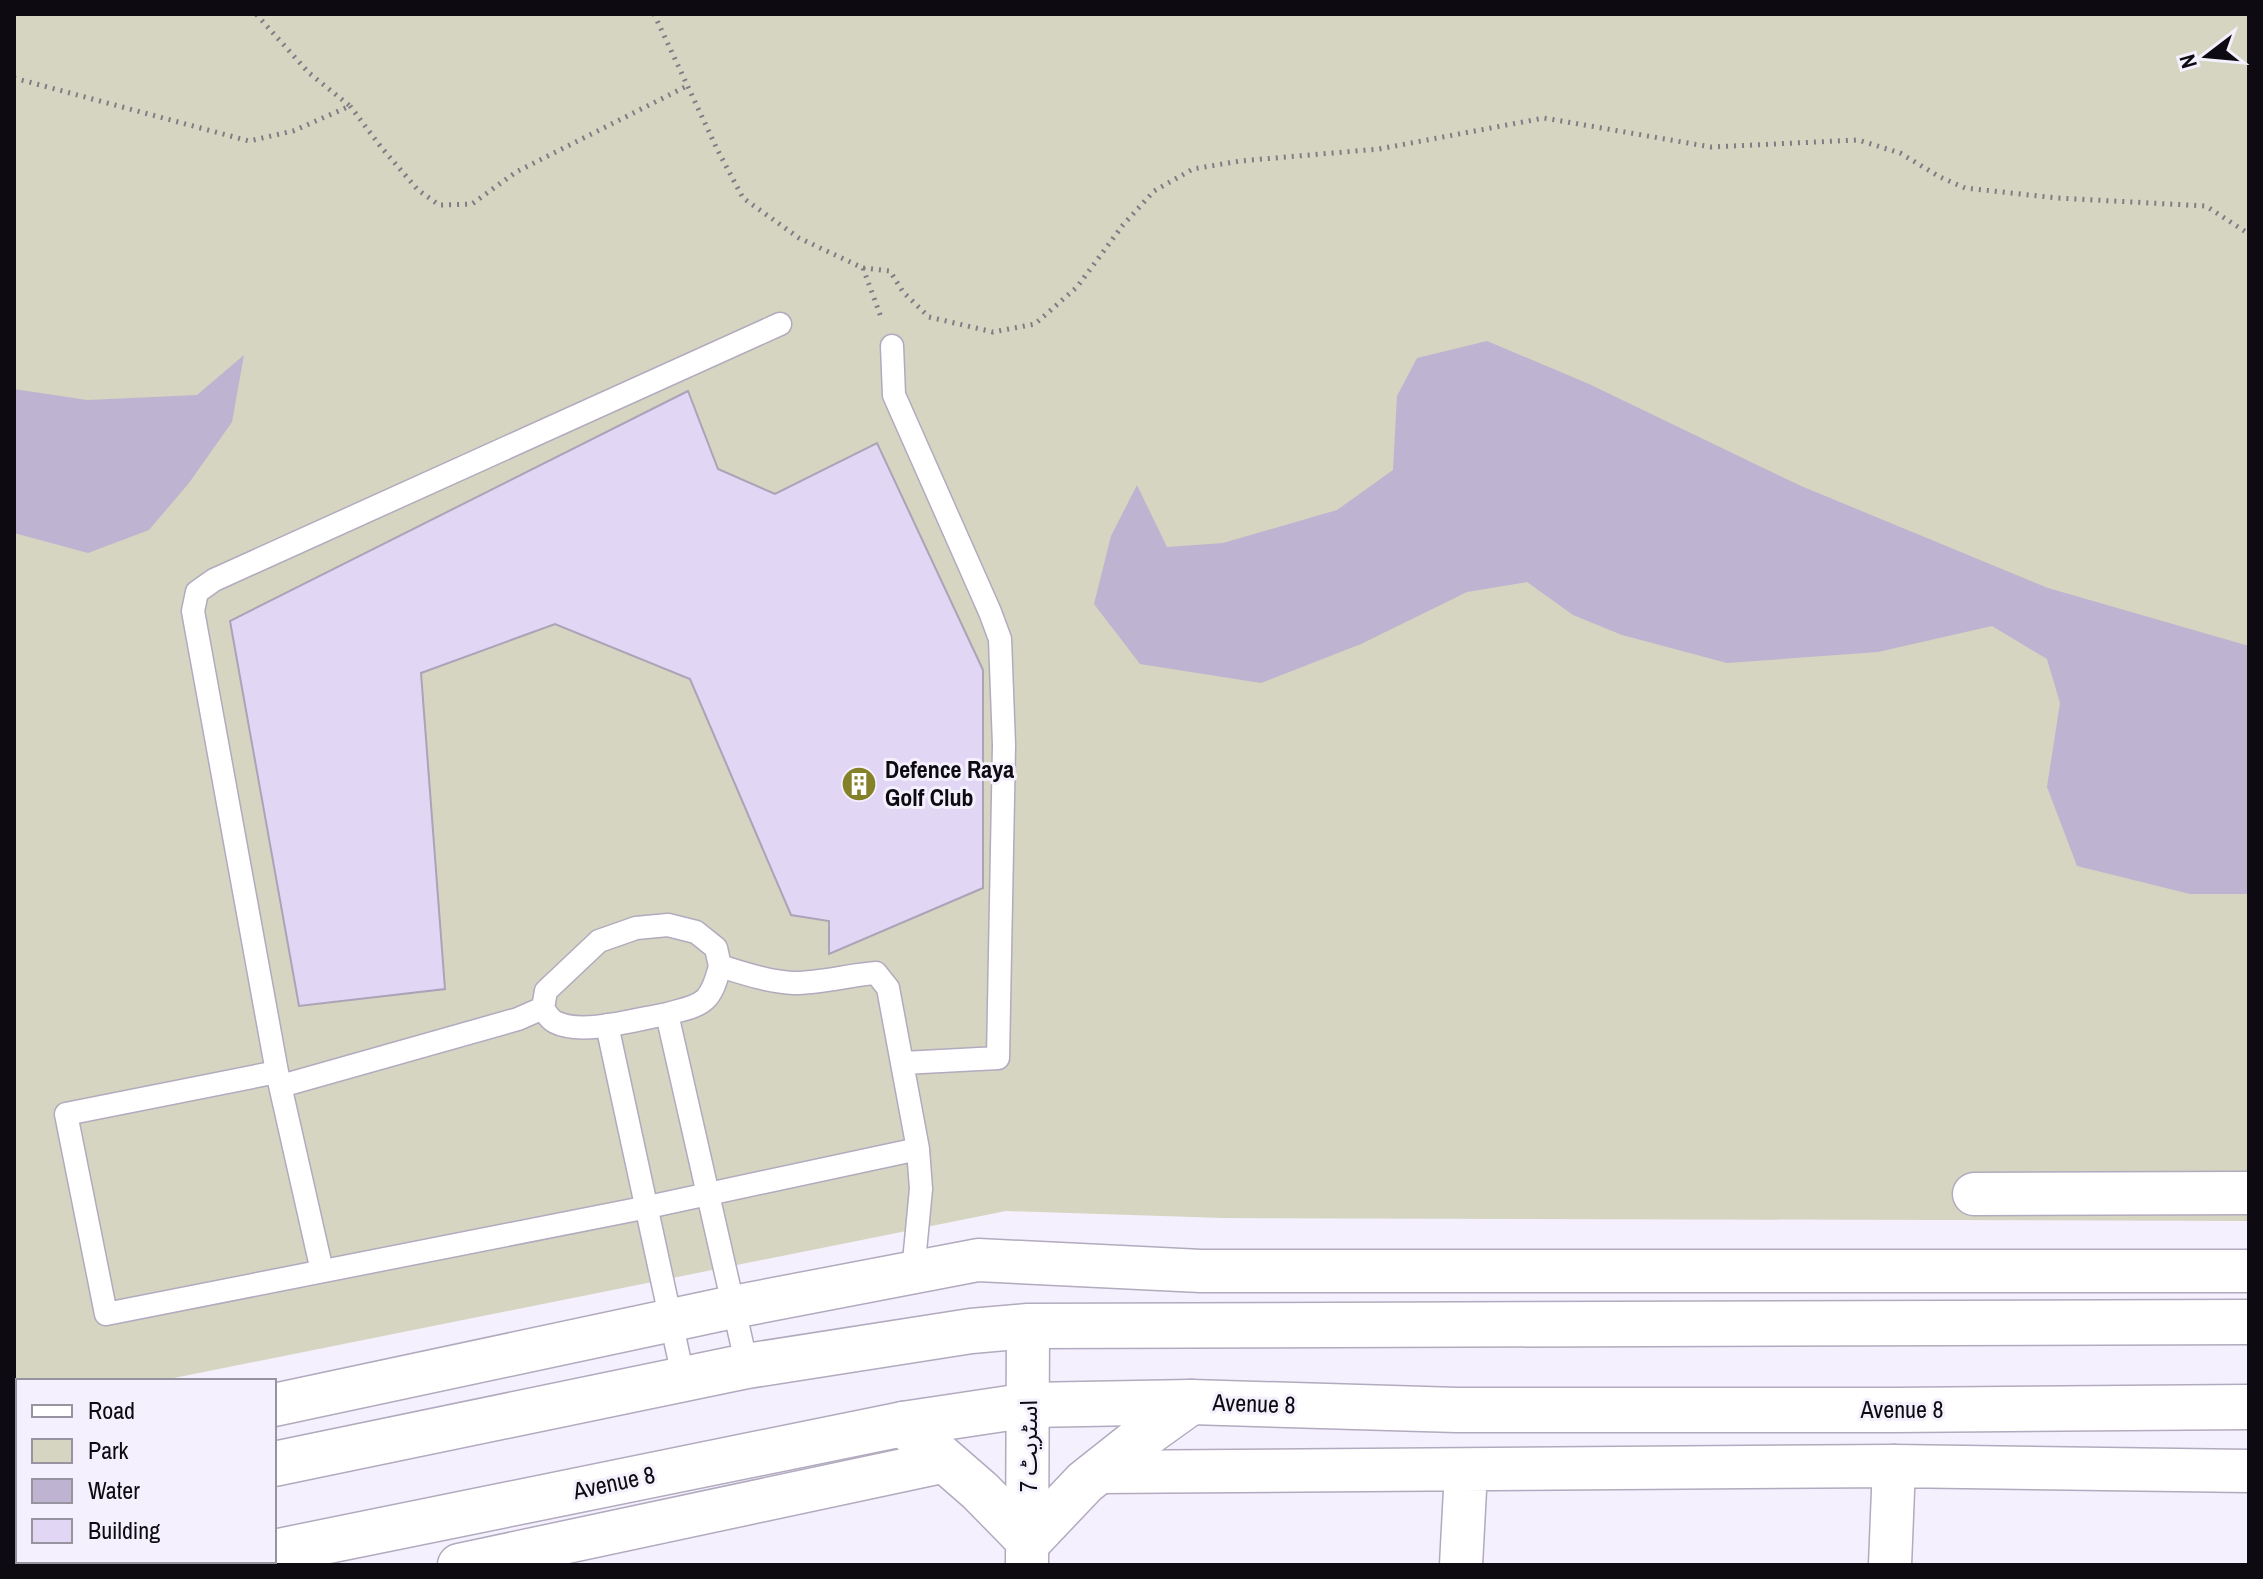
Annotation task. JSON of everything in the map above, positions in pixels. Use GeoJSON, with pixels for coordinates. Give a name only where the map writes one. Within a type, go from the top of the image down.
{"type":"FeatureCollection","features":[{"type":"Feature","properties":{"kind":"main road"},"geometry":{"type":"LineString","coordinates":[[276,1464],[747,1366],[971,1331],[1028,1326],[2249,1322]]}},
{"type":"Feature","properties":{"kind":"main road"},"geometry":{"type":"LineString","coordinates":[[903,1424],[980,1491],[1028,1553],[1085,1482],[1191,1402]]}},
{"type":"Feature","properties":{"kind":"main road","name":"Avenue 8"},"geometry":{"type":"LineString","coordinates":[[276,1552],[903,1424],[1029,1405],[1191,1402],[1457,1410],[2249,1407]]}},
{"type":"Feature","properties":{"kind":"street"},"geometry":{"type":"LineString","coordinates":[[1974,1194],[2249,1193]]}},
{"type":"Feature","properties":{"kind":"street"},"geometry":{"type":"LineString","coordinates":[[276,1405],[733,1307],[978,1260],[1201,1271],[2249,1271]]}},
{"type":"Feature","properties":{"kind":"street","name":"اسٹریٹ 7"},"geometry":{"type":"LineString","coordinates":[[1028,1326],[1028,1553]]}},
{"type":"Feature","properties":{"kind":"street"},"geometry":{"type":"LineString","coordinates":[[459,1565],[946,1461]]}},
{"type":"Feature","properties":{"kind":"street"},"geometry":{"type":"LineString","coordinates":[[1097,1472],[1894,1466],[2249,1471]]}},
{"type":"Feature","properties":{"kind":"street"},"geometry":{"type":"LineString","coordinates":[[1890,1565],[1894,1466]]}},
{"type":"Feature","properties":{"kind":"street"},"geometry":{"type":"LineString","coordinates":[[1461,1565],[1466,1471]]}},
{"type":"Feature","properties":{"kind":"lane"},"geometry":{"type":"LineString","coordinates":[[322,1271],[279,1079],[193,611],[197,592],[214,580],[780,324]]}},
{"type":"Feature","properties":{"kind":"lane"},"geometry":{"type":"LineString","coordinates":[[892,346],[894,395],[1000,639],[1004,745],[998,1058],[903,1063]]}},
{"type":"Feature","properties":{"kind":"lane"},"geometry":{"type":"LineString","coordinates":[[668,925],[696,932],[716,948],[720,966],[714,990],[701,1004],[607,1025],[573,1027],[552,1021],[543,1008],[546,991],[599,941],[636,928],[668,925]]}},
{"type":"Feature","properties":{"kind":"lane"},"geometry":{"type":"LineString","coordinates":[[720,966],[790,983],[876,973],[888,988],[918,1149],[921,1189],[913,1272]]}},
{"type":"Feature","properties":{"kind":"lane"},"geometry":{"type":"LineString","coordinates":[[543,1008],[497,1026],[279,1079],[66,1114],[106,1314],[648,1207],[918,1149]]}},
{"type":"Feature","properties":{"kind":"lane"},"geometry":{"type":"LineString","coordinates":[[667,1014],[747,1366]]}},
{"type":"Feature","properties":{"kind":"lane"},"geometry":{"type":"LineString","coordinates":[[607,1025],[684,1381]]}},
{"type":"Feature","properties":{"kind":"path"},"geometry":{"type":"LineString","coordinates":[[256,14],[309,73],[350,106],[418,190],[439,205],[472,204],[516,172],[687,86]]}},
{"type":"Feature","properties":{"kind":"path"},"geometry":{"type":"LineString","coordinates":[[654,14],[743,198],[799,238],[863,268],[890,271],[903,292],[929,317],[993,332],[1035,324],[1077,287],[1123,225],[1154,191],[1193,169],[1240,161],[1379,149],[1544,118],[1711,147],[1858,140],[1900,153],[1965,188],[2057,198],[2206,206],[2249,234]]}},
{"type":"Feature","properties":{"kind":"path"},"geometry":{"type":"LineString","coordinates":[[14,78],[249,141],[293,131],[350,106]]}},
{"type":"Feature","properties":{"kind":"path"},"geometry":{"type":"LineString","coordinates":[[863,268],[892,346]]}},
{"type":"Feature","properties":{"kind":"green space","name":"Defence Raya Golf Club"},"geometry":{"type":"Polygon","coordinates":[[[14,14],[2249,14],[2249,1221],[1223,1218],[1006,1211],[169,1379],[16,1379],[14,1410],[14,14]]]}},
{"type":"Feature","properties":{"kind":"water"},"geometry":{"type":"Polygon","coordinates":[[[1487,341],[1589,384],[1801,486],[2048,588],[2249,646],[2249,894],[2190,894],[2077,866],[2047,787],[2060,703],[2047,659],[1992,626],[1878,652],[1727,663],[1622,635],[1573,615],[1527,582],[1467,592],[1361,644],[1261,683],[1140,664],[1094,604],[1111,536],[1137,485],[1167,547],[1223,543],[1337,510],[1393,470],[1397,396],[1417,358],[1487,341]]]}},
{"type":"Feature","properties":{"kind":"water"},"geometry":{"type":"Polygon","coordinates":[[[244,355],[232,422],[189,483],[149,530],[88,553],[14,533],[14,389],[87,400],[197,395],[244,355]]]}},
{"type":"Feature","properties":{"kind":"building","name":"Defence Raya Golf Club"},"geometry":{"type":"Polygon","coordinates":[[[688,391],[718,469],[775,494],[877,443],[983,670],[983,888],[829,954],[829,921],[791,915],[690,679],[555,624],[421,673],[445,989],[299,1006],[230,621],[688,391]]]}},
{"type":"Feature","properties":{"kind":"place","name":"Defence Raya Golf Club"},"geometry":{"type":"Point","coordinates":[859,784]}}]}
